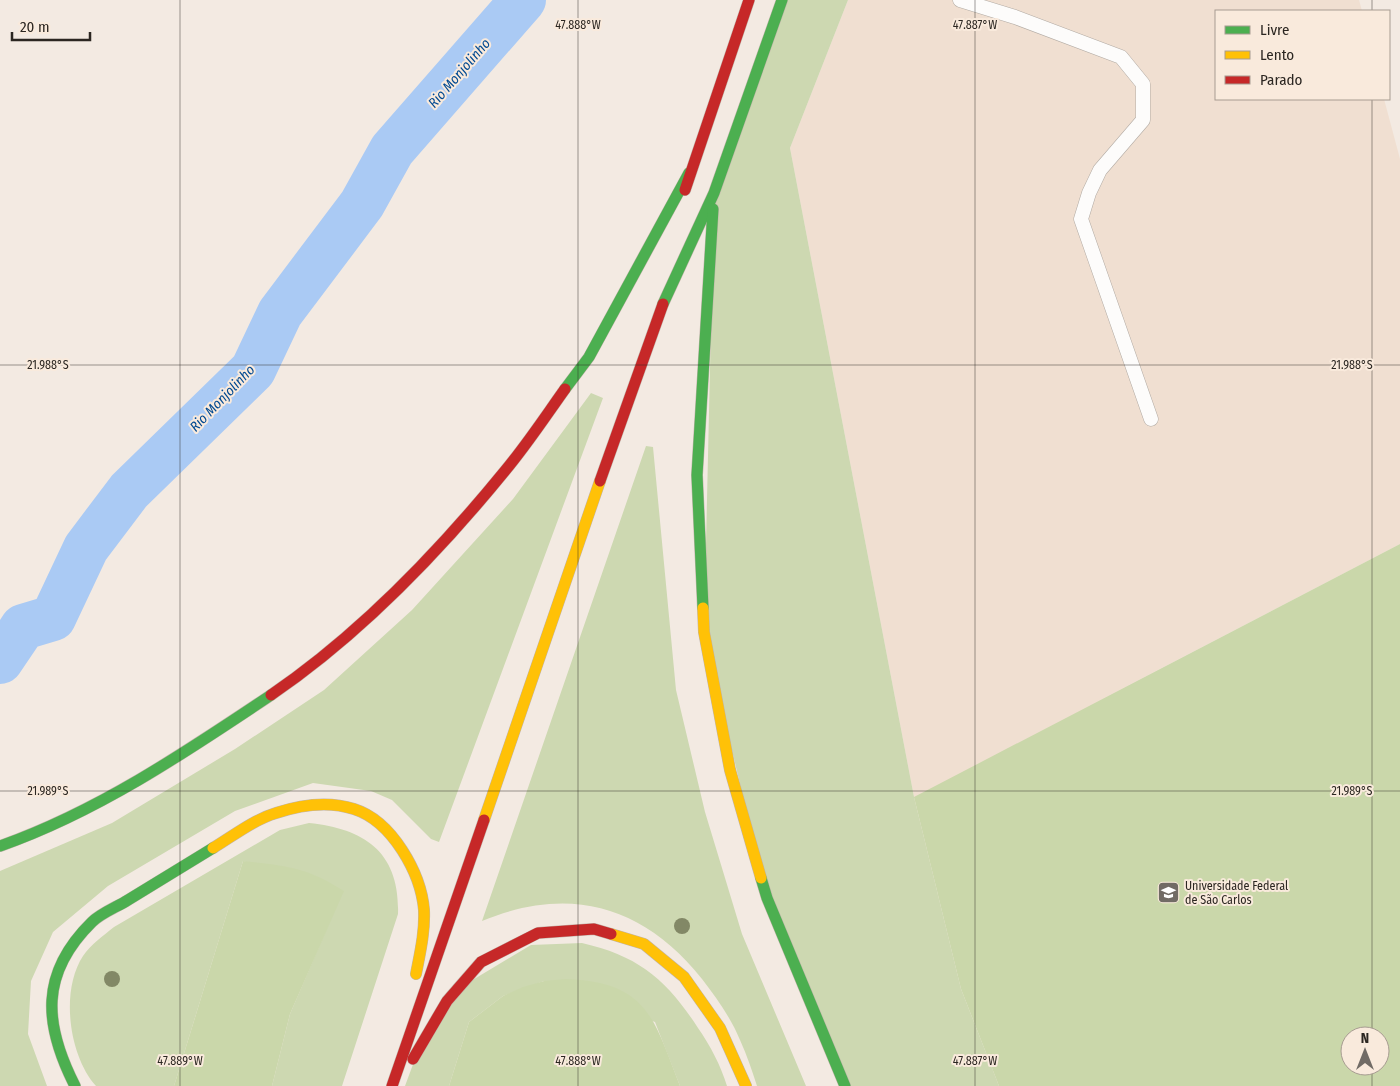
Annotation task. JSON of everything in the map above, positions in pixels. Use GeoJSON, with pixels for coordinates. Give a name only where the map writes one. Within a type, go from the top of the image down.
{"type":"FeatureCollection","features":[{"type":"Feature","properties":{"kind":"highway"},"geometry":{"type":"LineString","coordinates":[[678,220],[689,173],[748,0]]}},
{"type":"Feature","properties":{"kind":"highway"},"geometry":{"type":"LineString","coordinates":[[392,1086],[658,314],[714,193],[782,0]]}},
{"type":"Feature","properties":{"kind":"highway"},"geometry":{"type":"LineString","coordinates":[[0,846],[23,838],[114,794],[238,716],[301,674],[385,601],[457,526],[505,471],[590,357],[689,173]]}},
{"type":"Feature","properties":{"kind":"highway"},"geometry":{"type":"LineString","coordinates":[[714,193],[697,475],[704,632],[730,770],[768,898],[845,1086]]}},
{"type":"Feature","properties":{"kind":"highway"},"geometry":{"type":"LineString","coordinates":[[658,314],[670,258]]}},
{"type":"Feature","properties":{"kind":"highway"},"geometry":{"type":"LineString","coordinates":[[75,1086],[62,1063],[53,1041],[50,1011],[52,988],[61,964],[75,941],[93,921],[264,817],[281,810],[311,806],[343,807],[366,814],[392,836],[410,860],[421,895],[424,924],[405,1047]]}},
{"type":"Feature","properties":{"kind":"highway"},"geometry":{"type":"LineString","coordinates":[[397,1086],[447,1001],[481,962],[538,933],[594,929],[644,944],[684,977],[720,1028],[746,1086]]}},
{"type":"Feature","properties":{"kind":"lane"},"geometry":{"type":"LineString","coordinates":[[960,0],[1015,17],[1122,58],[1143,84],[1143,120],[1100,170],[1089,193],[1081,218],[1151,419]]}},
{"type":"Feature","properties":{"kind":"shaded area"},"geometry":{"type":"Polygon","coordinates":[[[848,0],[1359,0],[1362,10],[1215,10],[1215,100],[1384,100],[1400,159],[1400,544],[1085,708],[1400,546],[1400,1086],[1000,1086],[914,797],[790,148],[848,0]]]}},
{"type":"Feature","properties":{"kind":"green space"},"geometry":{"type":"Polygon","coordinates":[[[782,0],[848,0],[790,148],[914,797],[961,989],[999,1086],[845,1086],[767,898],[704,632],[714,193],[782,0]]]}},
{"type":"Feature","properties":{"kind":"green space"},"geometry":{"type":"Polygon","coordinates":[[[591,393],[603,398],[439,842],[431,839],[392,800],[371,791],[313,783],[235,811],[108,886],[53,932],[31,981],[28,1034],[47,1086],[0,1086],[0,871],[112,823],[235,749],[324,690],[412,610],[513,499],[591,393]]]}},
{"type":"Feature","properties":{"kind":"green space"},"geometry":{"type":"Polygon","coordinates":[[[646,446],[653,447],[676,690],[705,812],[742,934],[806,1086],[757,1086],[747,1057],[732,1024],[702,979],[679,954],[655,934],[629,919],[602,909],[574,904],[545,904],[514,910],[482,921],[646,446]]]}},
{"type":"Feature","properties":{"kind":"green space","name":"Universidade Federal de São Carlos"},"geometry":{"type":"Polygon","coordinates":[[[1400,544],[1400,1086],[999,1086],[961,989],[914,797],[1400,544]]]}},
{"type":"Feature","properties":{"kind":"green space"},"geometry":{"type":"Polygon","coordinates":[[[309,823],[347,831],[363,838],[376,848],[386,860],[393,875],[397,893],[398,914],[342,1086],[272,1086],[290,1014],[343,891],[243,861],[174,1086],[96,1086],[79,1058],[71,1023],[72,987],[76,970],[86,952],[97,940],[114,927],[280,830],[309,823]]]}},
{"type":"Feature","properties":{"kind":"green space"},"geometry":{"type":"Polygon","coordinates":[[[243,861],[272,864],[307,872],[344,891],[290,1014],[272,1086],[174,1086],[243,861]]]}},
{"type":"Feature","properties":{"kind":"green space"},"geometry":{"type":"Polygon","coordinates":[[[582,943],[620,955],[650,972],[663,983],[686,1011],[711,1049],[727,1086],[680,1086],[655,1022],[544,981],[503,996],[469,1022],[449,1086],[405,1086],[422,1040],[446,996],[531,945],[582,943]]]}},
{"type":"Feature","properties":{"kind":"green space"},"geometry":{"type":"Polygon","coordinates":[[[566,979],[593,982],[615,988],[631,997],[644,1009],[663,1041],[680,1086],[449,1086],[469,1022],[503,996],[523,987],[544,981],[566,979]]]}},
{"type":"Feature","properties":{"kind":"waterway","name":"Rio Monjolinho"},"geometry":{"type":"LineString","coordinates":[[0,661],[23,627],[53,618],[86,548],[129,491],[253,370],[280,313],[362,204],[392,150],[523,0]]}},
{"type":"Feature","properties":{"kind":"traffic: fast"},"geometry":{"type":"LineString","coordinates":[[663,304],[714,193],[782,0]]}},
{"type":"Feature","properties":{"kind":"traffic: fast"},"geometry":{"type":"LineString","coordinates":[[565,389],[589,357],[689,173]]}},
{"type":"Feature","properties":{"kind":"traffic: fast"},"geometry":{"type":"LineString","coordinates":[[703,608],[697,475],[713,209]]}},
{"type":"Feature","properties":{"kind":"traffic: fast"},"geometry":{"type":"LineString","coordinates":[[0,846],[36,832],[106,798],[173,759],[271,695]]}},
{"type":"Feature","properties":{"kind":"traffic: fast"},"geometry":{"type":"LineString","coordinates":[[75,1086],[57,1042],[53,1021],[52,1001],[55,981],[63,961],[75,941],[92,922],[213,848]]}},
{"type":"Feature","properties":{"kind":"traffic: fast"},"geometry":{"type":"LineString","coordinates":[[761,878],[767,898],[845,1086]]}},
{"type":"Feature","properties":{"kind":"traffic: slow"},"geometry":{"type":"LineString","coordinates":[[484,820],[600,481]]}},
{"type":"Feature","properties":{"kind":"traffic: slow"},"geometry":{"type":"LineString","coordinates":[[703,608],[704,632],[730,770],[761,878]]}},
{"type":"Feature","properties":{"kind":"traffic: slow"},"geometry":{"type":"LineString","coordinates":[[213,848],[259,820],[295,808],[335,805],[354,809],[368,815],[392,836],[402,850],[411,865],[422,896],[424,926],[416,974]]}},
{"type":"Feature","properties":{"kind":"traffic: slow"},"geometry":{"type":"LineString","coordinates":[[611,934],[644,944],[684,977],[720,1028],[746,1086]]}},
{"type":"Feature","properties":{"kind":"traffic: jam"},"geometry":{"type":"LineString","coordinates":[[685,190],[749,0]]}},
{"type":"Feature","properties":{"kind":"traffic: jam"},"geometry":{"type":"LineString","coordinates":[[600,481],[663,304]]}},
{"type":"Feature","properties":{"kind":"traffic: jam"},"geometry":{"type":"LineString","coordinates":[[271,695],[304,672],[366,620],[424,563],[512,462],[565,389]]}},
{"type":"Feature","properties":{"kind":"traffic: jam"},"geometry":{"type":"LineString","coordinates":[[392,1086],[484,820]]}},
{"type":"Feature","properties":{"kind":"traffic: jam"},"geometry":{"type":"LineString","coordinates":[[413,1059],[447,1001],[481,962],[538,933],[594,929],[611,934]]}},
{"type":"Feature","properties":{"kind":"place","name":"Universidade Federal de São Carlos"},"geometry":{"type":"Point","coordinates":[1169,893]}}]}
